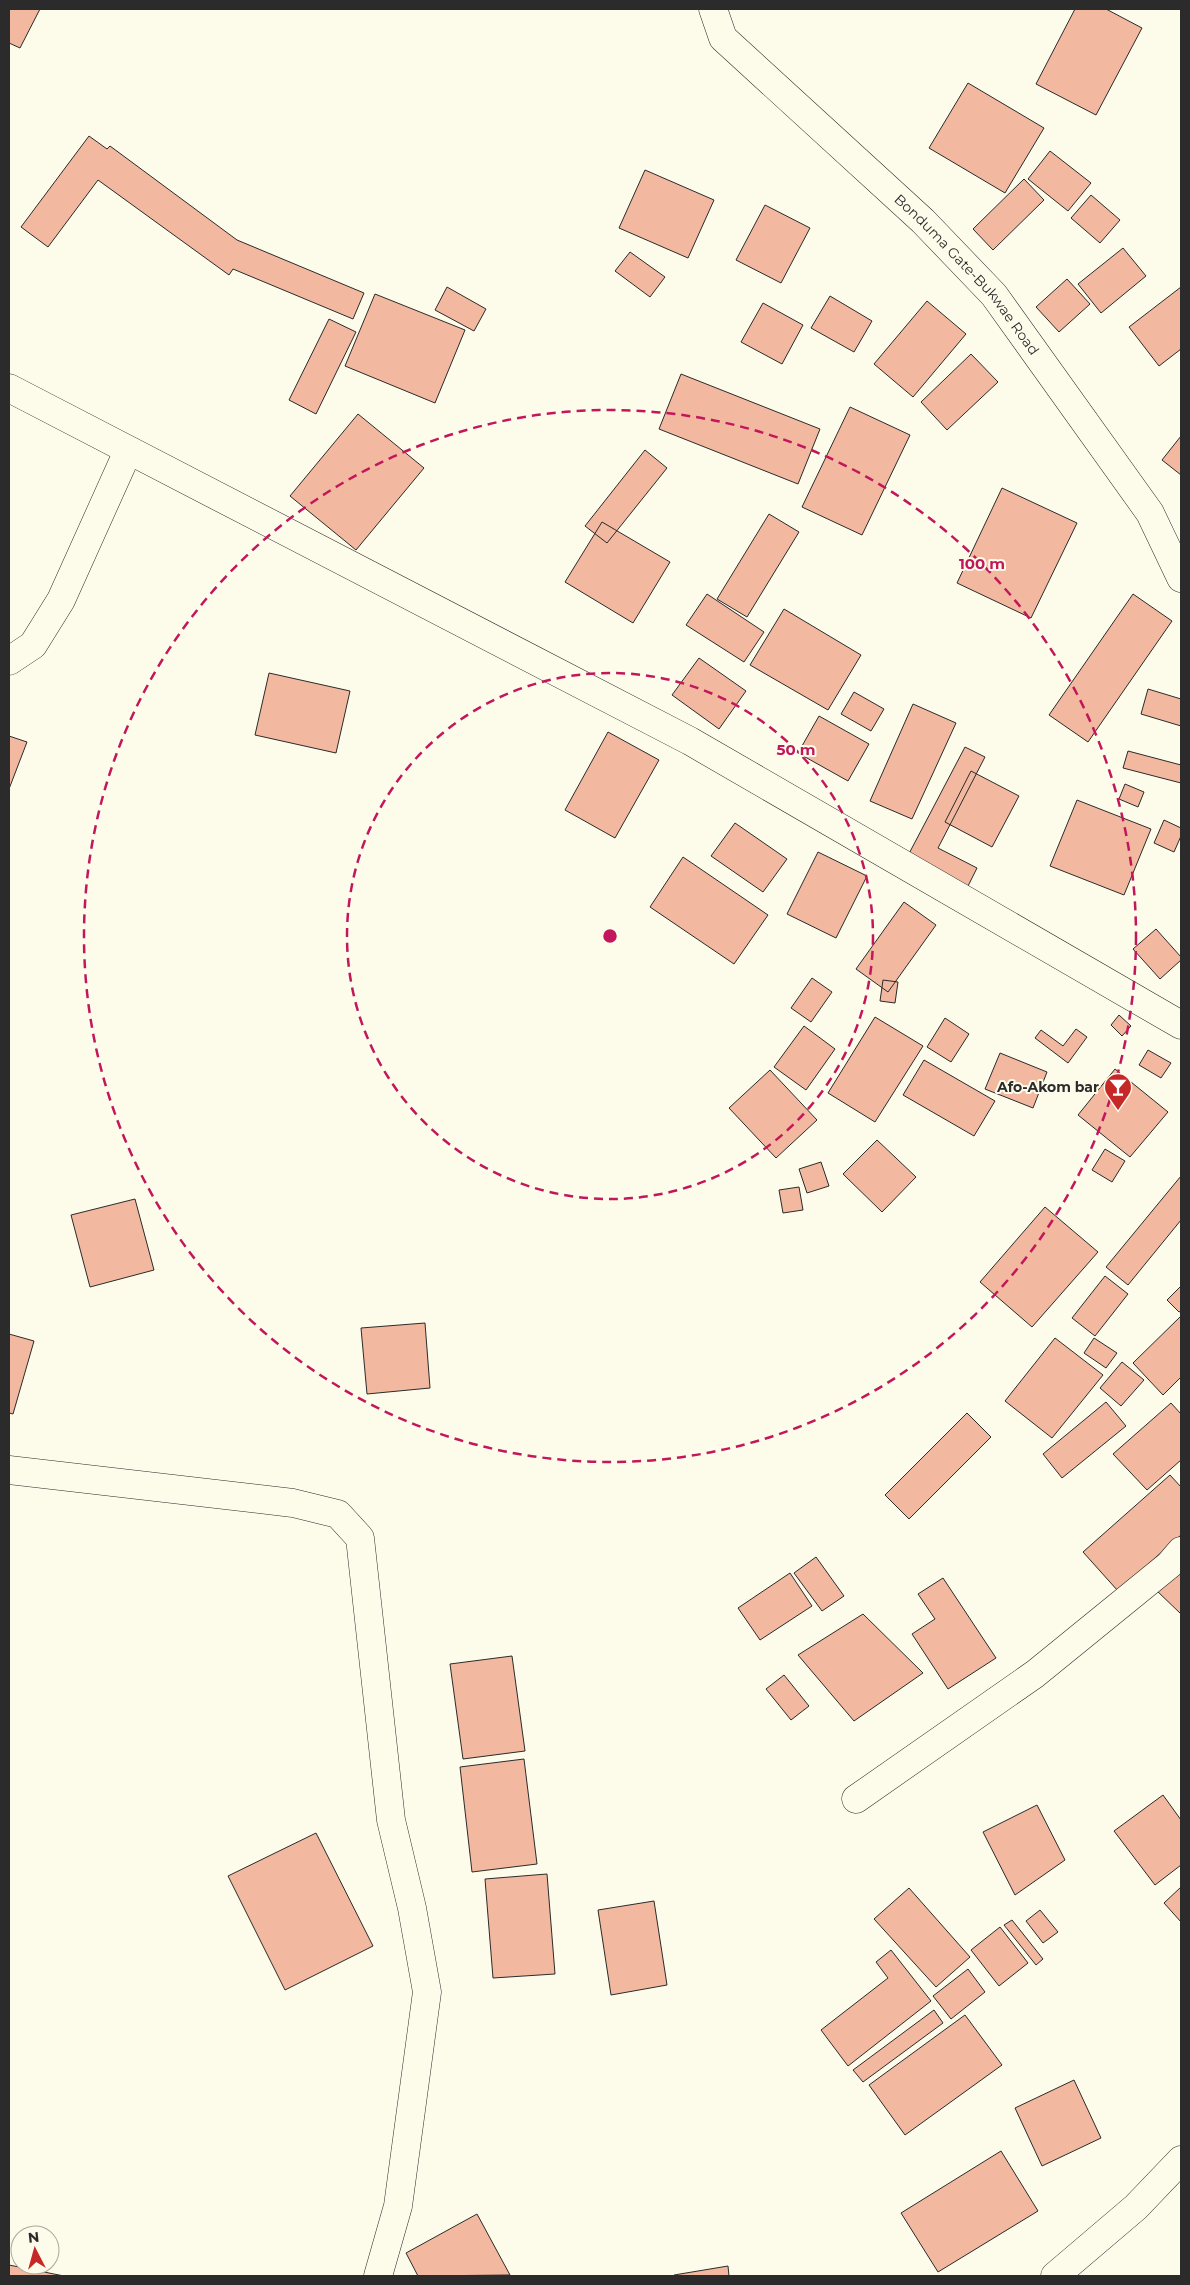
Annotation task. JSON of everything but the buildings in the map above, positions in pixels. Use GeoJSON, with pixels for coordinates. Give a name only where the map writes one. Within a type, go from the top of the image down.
{"type":"FeatureCollection","features":[{"type":"Feature","properties":{"kind":"street","name":"Bonduma Gate-Bukwae Road"},"geometry":{"type":"LineString","coordinates":[[712,9],[723,38],[923,221],[994,295],[1150,513],[1181,578]]}},
{"type":"Feature","properties":{"kind":"street"},"geometry":{"type":"LineString","coordinates":[[9,388],[690,741],[1181,1025]]}},
{"type":"Feature","properties":{"kind":"street"},"geometry":{"type":"LineString","coordinates":[[9,661],[33,645],[61,600],[128,451]]}},
{"type":"Feature","properties":{"kind":"street"},"geometry":{"type":"LineString","coordinates":[[9,1470],[293,1503],[338,1514],[360,1538],[391,1820],[412,1908],[427,1992],[398,2206],[378,2276]]}},
{"type":"Feature","properties":{"kind":"street"},"geometry":{"type":"LineString","coordinates":[[856,1799],[1036,1674],[1168,1565],[1181,1551]]}},
{"type":"Feature","properties":{"kind":"street"},"geometry":{"type":"LineString","coordinates":[[1055,2276],[1136,2207],[1181,2160]]}},
{"type":"Feature","properties":{"kind":"place","name":"Afo-Akom bar"},"geometry":{"type":"Point","coordinates":[1118,1111]}}]}
